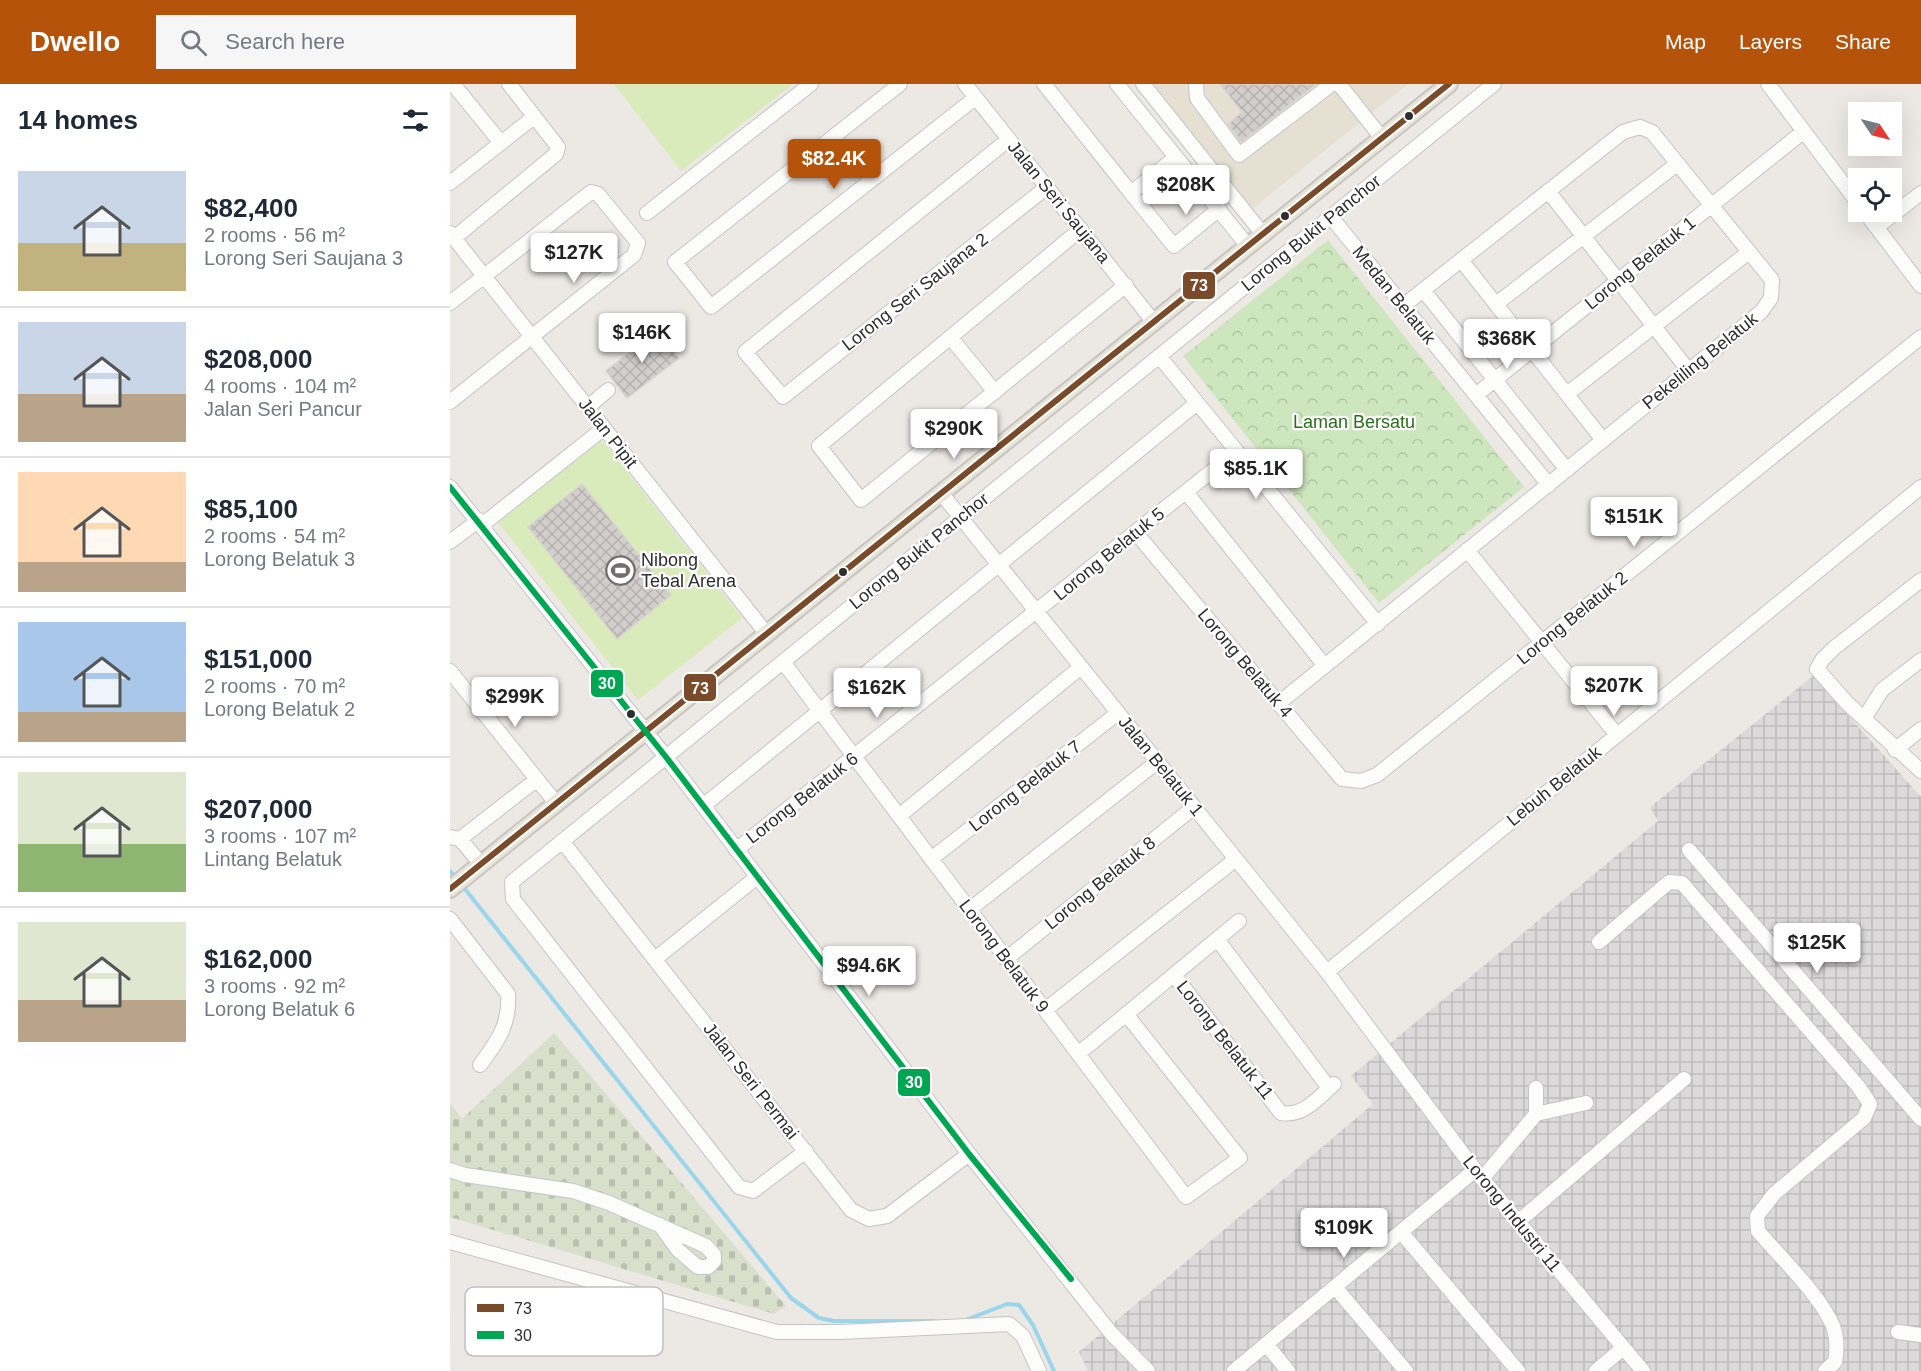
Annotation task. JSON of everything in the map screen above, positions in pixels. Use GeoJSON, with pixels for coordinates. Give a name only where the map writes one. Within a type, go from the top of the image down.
{"type":"FeatureCollection","features":[{"type":"Feature","properties":{"kind":"main road"},"geometry":{"type":"LineString","coordinates":[[450,889],[1449,84]]}},
{"type":"Feature","properties":{"kind":"street"},"geometry":{"type":"LineString","coordinates":[[453,84],[501,143]]}},
{"type":"Feature","properties":{"kind":"street"},"geometry":{"type":"LineString","coordinates":[[452,235],[556,154],[558,147],[509,84]]}},
{"type":"Feature","properties":{"kind":"street"},"geometry":{"type":"LineString","coordinates":[[647,213],[812,84]]}},
{"type":"Feature","properties":{"kind":"street"},"geometry":{"type":"LineString","coordinates":[[900,84],[675,262],[711,307],[975,98]]}},
{"type":"Feature","properties":{"kind":"street","name":"Jalan Seri Saujana"},"geometry":{"type":"LineString","coordinates":[[964,84],[1153,321]]}},
{"type":"Feature","properties":{"kind":"street"},"geometry":{"type":"LineString","coordinates":[[1044,84],[1174,246],[1219,209]]}},
{"type":"Feature","properties":{"kind":"street"},"geometry":{"type":"LineString","coordinates":[[1117,84],[1247,245]]}},
{"type":"Feature","properties":{"kind":"street"},"geometry":{"type":"LineString","coordinates":[[1143,84],[1262,233]]}},
{"type":"Feature","properties":{"kind":"street"},"geometry":{"type":"LineString","coordinates":[[1196,84],[1197,98],[1239,155],[1332,84]]}},
{"type":"Feature","properties":{"kind":"street"},"geometry":{"type":"LineString","coordinates":[[1339,84],[1381,137]]}},
{"type":"Feature","properties":{"kind":"street","name":"Lorong Bukit Panchor"},"geometry":{"type":"LineString","coordinates":[[806,1151],[753,1191],[739,1187],[513,899],[512,882],[1494,84]]}},
{"type":"Feature","properties":{"kind":"street"},"geometry":{"type":"LineString","coordinates":[[1768,84],[1848,189]]}},
{"type":"Feature","properties":{"kind":"street"},"geometry":{"type":"LineString","coordinates":[[450,183],[534,117]]}},
{"type":"Feature","properties":{"kind":"street","name":"Pekeliling Belatuk"},"geometry":{"type":"LineString","coordinates":[[1279,703],[1761,312],[1771,298],[1772,280],[1652,132],[1640,127],[1623,132],[1403,306]]}},
{"type":"Feature","properties":{"kind":"street","name":"Lorong Belatuk 1"},"geometry":{"type":"LineString","coordinates":[[1476,395],[1804,130]]}},
{"type":"Feature","properties":{"kind":"street","name":"Lorong Seri Saujana 2"},"geometry":{"type":"LineString","coordinates":[[1009,139],[745,352],[783,398],[1047,187]]}},
{"type":"Feature","properties":{"kind":"street"},"geometry":{"type":"LineString","coordinates":[[1131,193],[1176,157]]}},
{"type":"Feature","properties":{"kind":"street"},"geometry":{"type":"LineString","coordinates":[[1496,304],[1677,164]]}},
{"type":"Feature","properties":{"kind":"street"},"geometry":{"type":"LineString","coordinates":[[1548,191],[1689,371]]}},
{"type":"Feature","properties":{"kind":"street"},"geometry":{"type":"LineString","coordinates":[[1876,227],[1921,193]]}},
{"type":"Feature","properties":{"kind":"street"},"geometry":{"type":"LineString","coordinates":[[450,303],[587,194],[598,194],[638,243],[634,255],[533,338],[450,402]]}},
{"type":"Feature","properties":{"kind":"street","name":"Medan Belatuk"},"geometry":{"type":"LineString","coordinates":[[1331,217],[1548,484]]}},
{"type":"Feature","properties":{"kind":"street"},"geometry":{"type":"LineString","coordinates":[[1872,222],[1921,286]]}},
{"type":"Feature","properties":{"kind":"street"},"geometry":{"type":"LineString","coordinates":[[1081,229],[819,446],[861,500],[1126,285]]}},
{"type":"Feature","properties":{"kind":"street","name":"Jalan Pipit"},"geometry":{"type":"LineString","coordinates":[[452,235],[766,633]]}},
{"type":"Feature","properties":{"kind":"street"},"geometry":{"type":"LineString","coordinates":[[1567,394],[1749,252]]}},
{"type":"Feature","properties":{"kind":"street"},"geometry":{"type":"LineString","coordinates":[[1461,260],[1603,440]]}},
{"type":"Feature","properties":{"kind":"street","name":"Medan Belatuk"},"geometry":{"type":"LineString","coordinates":[[1423,290],[1567,470]]}},
{"type":"Feature","properties":{"kind":"street","name":"Lorong Belatuk 2"},"geometry":{"type":"LineString","coordinates":[[1360,781],[1377,775],[1921,337]]}},
{"type":"Feature","properties":{"kind":"street"},"geometry":{"type":"LineString","coordinates":[[951,338],[995,392]]}},
{"type":"Feature","properties":{"kind":"street"},"geometry":{"type":"LineString","coordinates":[[1159,356],[1378,624]]}},
{"type":"Feature","properties":{"kind":"street"},"geometry":{"type":"LineString","coordinates":[[588,407],[608,390]]}},
{"type":"Feature","properties":{"kind":"street"},"geometry":{"type":"LineString","coordinates":[[703,806],[1197,403]]}},
{"type":"Feature","properties":{"kind":"street"},"geometry":{"type":"LineString","coordinates":[[450,542],[481,523],[604,428]]}},
{"type":"Feature","properties":{"kind":"street","name":"Lorong Belatuk 5"},"geometry":{"type":"LineString","coordinates":[[1037,612],[1237,451]]}},
{"type":"Feature","properties":{"kind":"street"},"geometry":{"type":"LineString","coordinates":[[450,486],[666,757],[969,1154],[1071,1279],[1111,1333],[1148,1371]]}},
{"type":"Feature","properties":{"kind":"street","name":"Lebuh Belatuk"},"geometry":{"type":"LineString","coordinates":[[1327,972],[1921,486]]}},
{"type":"Feature","properties":{"kind":"street"},"geometry":{"type":"LineString","coordinates":[[1186,492],[1325,666]]}},
{"type":"Feature","properties":{"kind":"street","name":"Jalan Belatuk 1"},"geometry":{"type":"LineString","coordinates":[[941,493],[1327,972],[1383,1046]]}},
{"type":"Feature","properties":{"kind":"street","name":"Lorong Belatuk 4"},"geometry":{"type":"LineString","coordinates":[[1136,533],[1342,779],[1360,781]]}},
{"type":"Feature","properties":{"kind":"street"},"geometry":{"type":"LineString","coordinates":[[1467,550],[1617,735]]}},
{"type":"Feature","properties":{"kind":"street"},"geometry":{"type":"LineString","coordinates":[[1921,580],[1834,648],[1817,669],[1846,703],[1865,717],[1895,750],[1921,771]]}},
{"type":"Feature","properties":{"kind":"street","name":"Lorong Belatuk 6"},"geometry":{"type":"LineString","coordinates":[[736,850],[1037,612]]}},
{"type":"Feature","properties":{"kind":"street"},"geometry":{"type":"LineString","coordinates":[[1865,717],[1882,690],[1921,660]]}},
{"type":"Feature","properties":{"kind":"street","name":"Lorong Belatuk 9"},"geometry":{"type":"LineString","coordinates":[[783,662],[1186,1197],[1240,1158],[1126,1014]]}},
{"type":"Feature","properties":{"kind":"street"},"geometry":{"type":"LineString","coordinates":[[899,816],[1081,667]]}},
{"type":"Feature","properties":{"kind":"street"},"geometry":{"type":"LineString","coordinates":[[450,671],[556,803]]}},
{"type":"Feature","properties":{"kind":"street","name":"Lorong Belatuk 7"},"geometry":{"type":"LineString","coordinates":[[931,859],[1118,713]]}},
{"type":"Feature","properties":{"kind":"street"},"geometry":{"type":"LineString","coordinates":[[1895,750],[1921,729]]}},
{"type":"Feature","properties":{"kind":"street"},"geometry":{"type":"LineString","coordinates":[[969,910],[1157,762]]}},
{"type":"Feature","properties":{"kind":"street"},"geometry":{"type":"LineString","coordinates":[[481,864],[455,838],[536,780]]}},
{"type":"Feature","properties":{"kind":"street","name":"Lorong Belatuk 8"},"geometry":{"type":"LineString","coordinates":[[1006,959],[1194,807]]}},
{"type":"Feature","properties":{"kind":"street","name":"Jalan Seri Permai"},"geometry":{"type":"LineString","coordinates":[[562,841],[851,1209],[869,1219],[887,1216],[969,1154]]}},
{"type":"Feature","properties":{"kind":"street"},"geometry":{"type":"LineString","coordinates":[[1689,850],[1921,1119]]}},
{"type":"Feature","properties":{"kind":"street"},"geometry":{"type":"LineString","coordinates":[[1045,1010],[1236,859]]}},
{"type":"Feature","properties":{"kind":"street"},"geometry":{"type":"LineString","coordinates":[[655,959],[757,877]]}},
{"type":"Feature","properties":{"kind":"street"},"geometry":{"type":"LineString","coordinates":[[1599,942],[1669,882],[1682,883],[1858,1086],[1870,1104],[1864,1118],[1774,1194],[1757,1216],[1758,1231],[1816,1299],[1833,1326],[1837,1350],[1835,1362],[1825,1371]]}},
{"type":"Feature","properties":{"kind":"street"},"geometry":{"type":"LineString","coordinates":[[450,919],[508,994],[507,1020],[502,1036],[480,1065]]}},
{"type":"Feature","properties":{"kind":"street"},"geometry":{"type":"LineString","coordinates":[[1078,1054],[1239,921]]}},
{"type":"Feature","properties":{"kind":"street","name":"Lorong Belatuk 11"},"geometry":{"type":"LineString","coordinates":[[1173,975],[1281,1113],[1292,1115],[1304,1109],[1331,1086],[1216,939]]}},
{"type":"Feature","properties":{"kind":"street","name":"Lorong Industri 11"},"geometry":{"type":"LineString","coordinates":[[1383,1046],[1478,1175],[1643,1371]]}},
{"type":"Feature","properties":{"kind":"street"},"geometry":{"type":"LineString","coordinates":[[1518,1222],[1684,1079]]}},
{"type":"Feature","properties":{"kind":"street"},"geometry":{"type":"LineString","coordinates":[[1536,1088],[1536,1114]]}},
{"type":"Feature","properties":{"kind":"street"},"geometry":{"type":"LineString","coordinates":[[1234,1371],[1401,1232],[1478,1175],[1536,1114],[1586,1103]]}},
{"type":"Feature","properties":{"kind":"street"},"geometry":{"type":"LineString","coordinates":[[450,1170],[573,1191],[660,1225]]}},
{"type":"Feature","properties":{"kind":"street"},"geometry":{"type":"LineString","coordinates":[[1401,1232],[1518,1371]]}},
{"type":"Feature","properties":{"kind":"street"},"geometry":{"type":"LineString","coordinates":[[450,1242],[614,1287]]}},
{"type":"Feature","properties":{"kind":"street"},"geometry":{"type":"LineString","coordinates":[[1335,1287],[1406,1371]]}},
{"type":"Feature","properties":{"kind":"street"},"geometry":{"type":"LineString","coordinates":[[663,1301],[777,1332],[841,1332],[1009,1324],[1023,1336],[1039,1371]]}},
{"type":"Feature","properties":{"kind":"street"},"geometry":{"type":"LineString","coordinates":[[1898,1332],[1921,1335]]}},
{"type":"Feature","properties":{"kind":"street"},"geometry":{"type":"LineString","coordinates":[[1266,1344],[1288,1371]]}},
{"type":"Feature","properties":{"kind":"street"},"geometry":{"type":"LineString","coordinates":[[1596,1371],[1623,1348]]}},
{"type":"Feature","properties":{"kind":"shaded area"},"geometry":{"type":"Polygon","coordinates":[[[1153,84],[1408,84],[1252,209],[1153,84]]]}},
{"type":"Feature","properties":{"kind":"shaded area"},"geometry":{"type":"Polygon","coordinates":[[[1813,676],[1921,797],[1921,1371],[1088,1371],[1079,1352],[1373,1104],[1351,1076],[1658,821],[1650,807],[1813,676]]]}},
{"type":"Feature","properties":{"kind":"green space"},"geometry":{"type":"Polygon","coordinates":[[[614,84],[793,84],[681,171],[614,84]]]}},
{"type":"Feature","properties":{"kind":"green space","name":"Laman Bersatu"},"geometry":{"type":"Polygon","coordinates":[[[1328,240],[1524,487],[1379,603],[1183,356],[1328,240]]]}},
{"type":"Feature","properties":{"kind":"green space","name":"Nibong Tebal Arena"},"geometry":{"type":"Polygon","coordinates":[[[602,440],[742,618],[638,700],[498,522],[602,440]]]}},
{"type":"Feature","properties":{"kind":"green space"},"geometry":{"type":"Polygon","coordinates":[[[554,1033],[786,1306],[774,1314],[450,1217],[450,1103],[462,1119],[554,1033]]]}},
{"type":"Feature","properties":{"kind":"building"},"geometry":{"type":"Polygon","coordinates":[[[1220,84],[1316,84],[1241,142],[1228,124],[1242,112],[1220,84]]]}},
{"type":"Feature","properties":{"kind":"building"},"geometry":{"type":"Polygon","coordinates":[[[658,331],[679,358],[627,398],[606,371],[658,331]]]}},
{"type":"Feature","properties":{"kind":"building"},"geometry":{"type":"Polygon","coordinates":[[[582,484],[671,595],[617,639],[528,527],[582,484]]]}},
{"type":"Feature","properties":{"kind":"waterway"},"geometry":{"type":"LineString","coordinates":[[450,871],[456,878]]}},
{"type":"Feature","properties":{"kind":"waterway"},"geometry":{"type":"LineString","coordinates":[[461,884],[791,1298],[819,1318],[834,1321],[934,1321]]}},
{"type":"Feature","properties":{"kind":"waterway"},"geometry":{"type":"LineString","coordinates":[[963,1321],[1007,1304],[1019,1305],[1033,1325],[1054,1371]]}},
{"type":"Feature","properties":{"kind":"transit line","name":"73"},"geometry":{"type":"LineString","coordinates":[[450,889],[1449,84]]}},
{"type":"Feature","properties":{"kind":"transit line","name":"30"},"geometry":{"type":"LineString","coordinates":[[450,487],[666,757],[969,1154],[1071,1279]]}},
{"type":"Feature","properties":{"kind":"place","name":"Nibong Tebal Arena"},"geometry":{"type":"Point","coordinates":[620,570]}}]}
